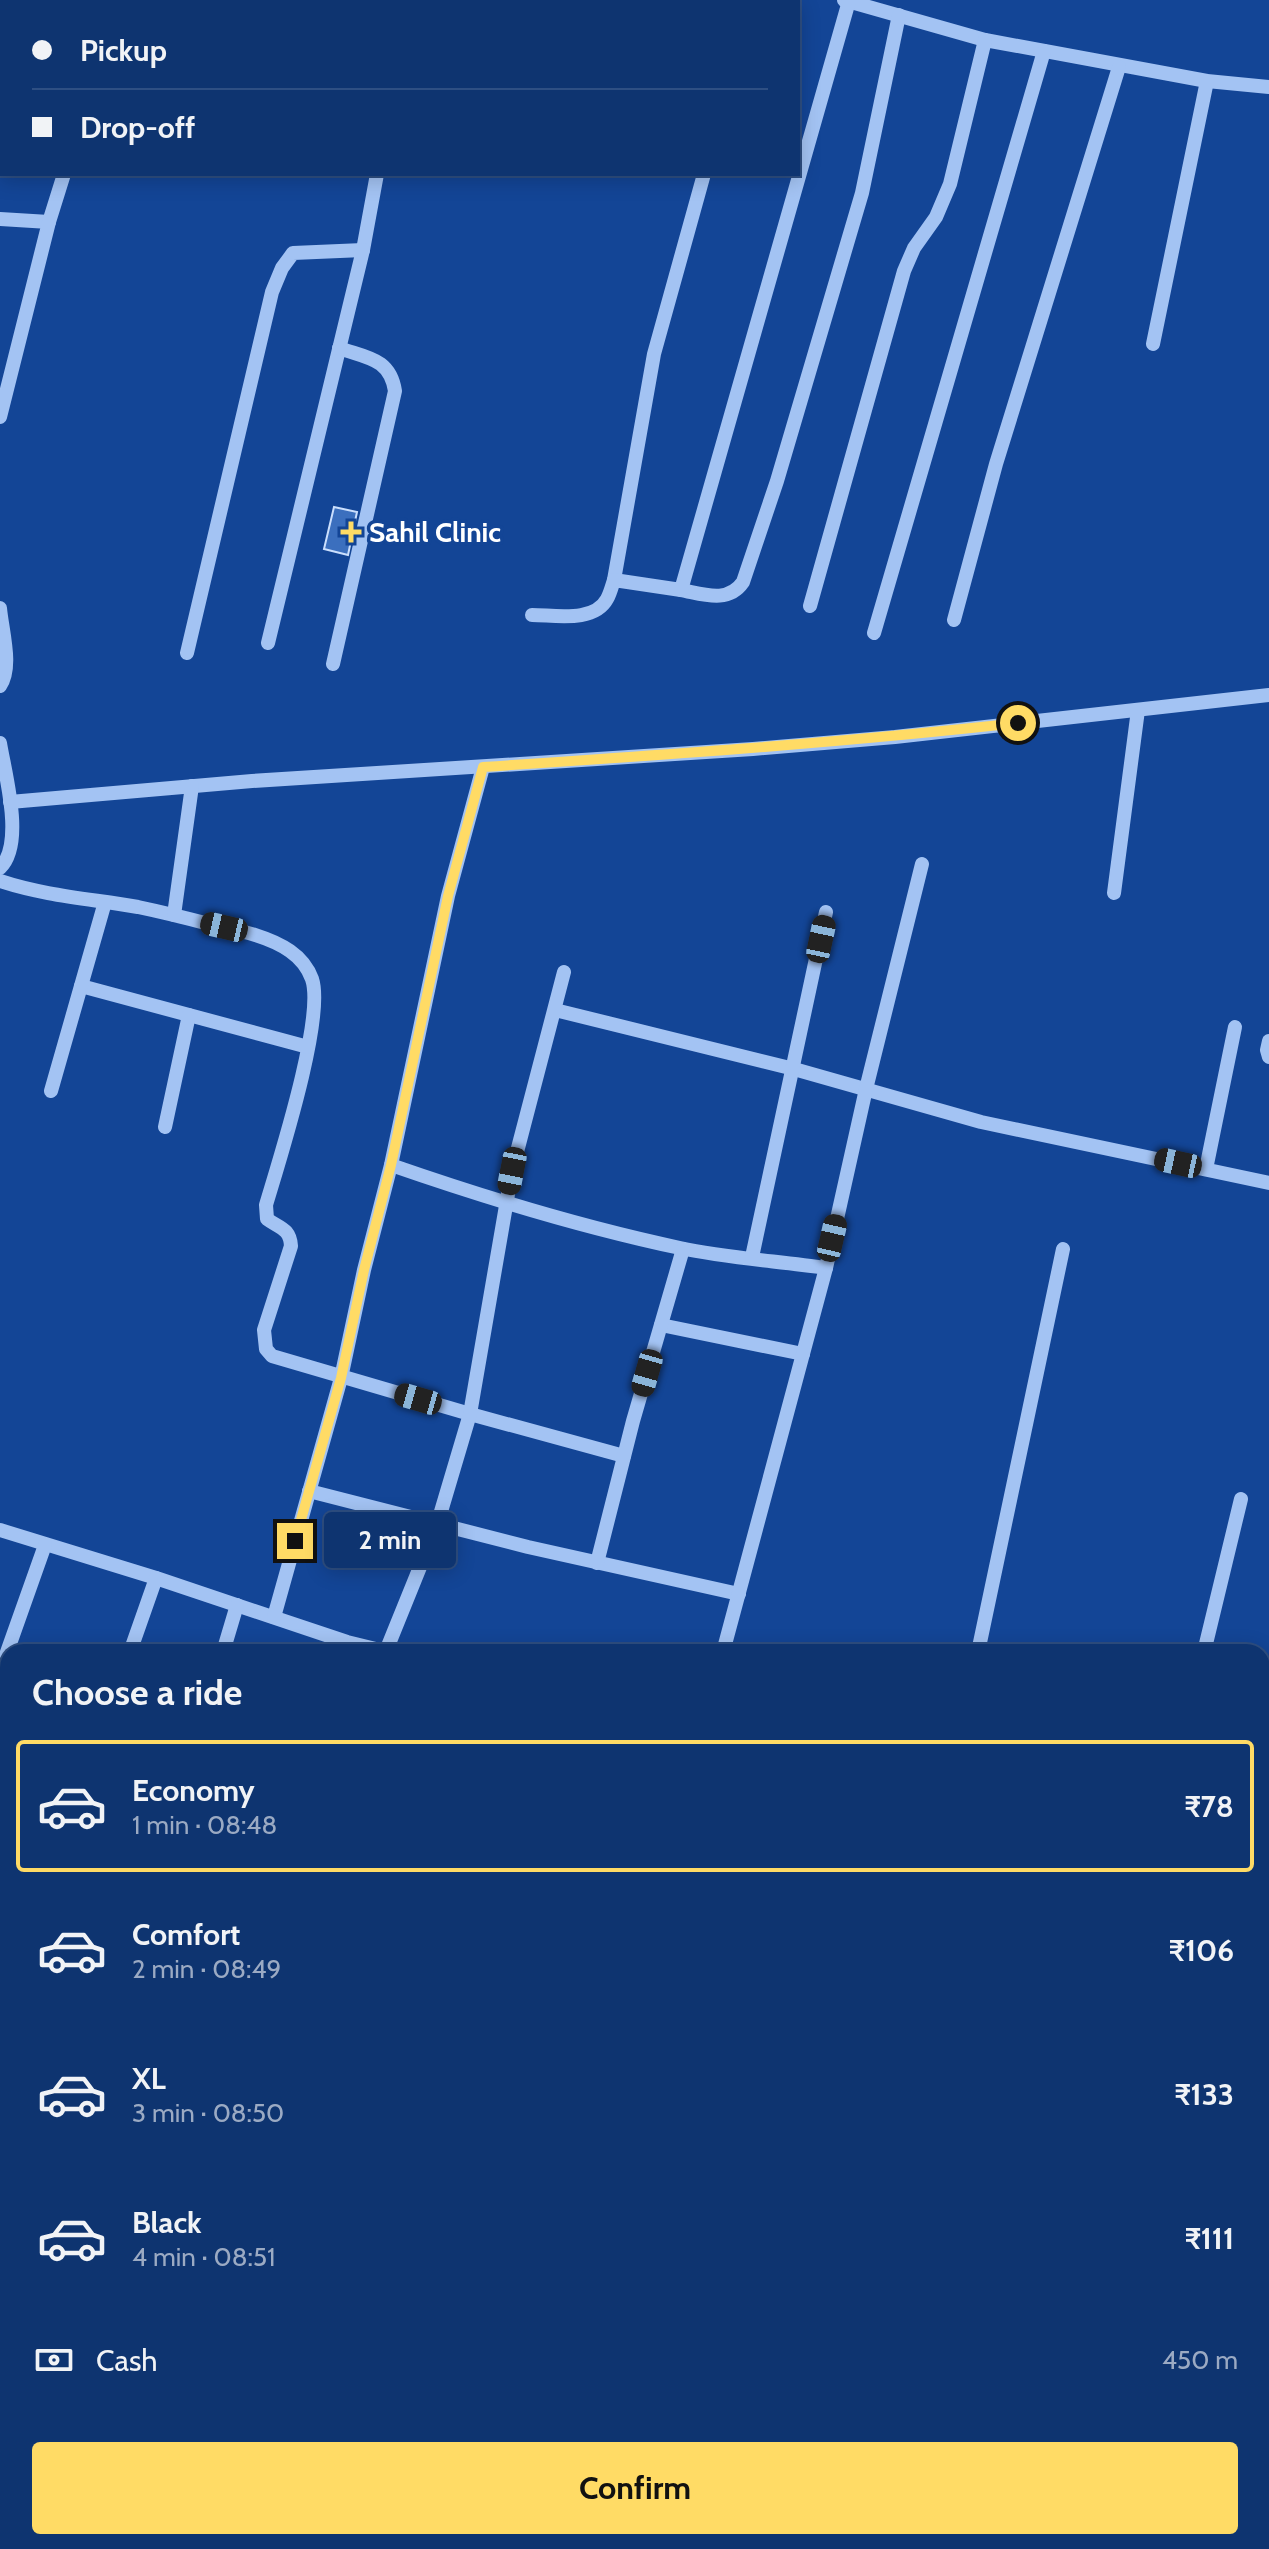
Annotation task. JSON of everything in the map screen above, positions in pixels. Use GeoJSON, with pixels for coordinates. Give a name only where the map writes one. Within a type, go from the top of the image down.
{"type":"FeatureCollection","features":[{"type":"Feature","properties":{"kind":"street"},"geometry":{"type":"LineString","coordinates":[[800,165],[846,1],[985,40],[1119,67],[1269,87]]}},
{"type":"Feature","properties":{"kind":"street"},"geometry":{"type":"LineString","coordinates":[[614,580],[719,597],[732,594],[743,582],[777,481],[862,193],[899,15]]}},
{"type":"Feature","properties":{"kind":"street"},"geometry":{"type":"LineString","coordinates":[[810,606],[904,271],[914,248],[936,217],[950,184],[985,40]]}},
{"type":"Feature","properties":{"kind":"street"},"geometry":{"type":"LineString","coordinates":[[874,633],[1044,51]]}},
{"type":"Feature","properties":{"kind":"street"},"geometry":{"type":"LineString","coordinates":[[954,620],[996,464],[1119,67]]}},
{"type":"Feature","properties":{"kind":"street"},"geometry":{"type":"LineString","coordinates":[[1153,344],[1207,81]]}},
{"type":"Feature","properties":{"kind":"street"},"geometry":{"type":"LineString","coordinates":[[0,417],[63,176]]}},
{"type":"Feature","properties":{"kind":"street"},"geometry":{"type":"LineString","coordinates":[[268,643],[363,250],[377,176]]}},
{"type":"Feature","properties":{"kind":"street"},"geometry":{"type":"LineString","coordinates":[[532,615],[593,613],[606,602],[614,580],[654,354],[703,176]]}},
{"type":"Feature","properties":{"kind":"street"},"geometry":{"type":"LineString","coordinates":[[681,590],[797,176]]}},
{"type":"Feature","properties":{"kind":"street"},"geometry":{"type":"LineString","coordinates":[[0,219],[49,222]]}},
{"type":"Feature","properties":{"kind":"street"},"geometry":{"type":"LineString","coordinates":[[187,653],[272,292],[282,268],[293,253],[363,250]]}},
{"type":"Feature","properties":{"kind":"street"},"geometry":{"type":"LineString","coordinates":[[333,664],[395,391],[393,377],[382,364],[339,348]]}},
{"type":"Feature","properties":{"kind":"street"},"geometry":{"type":"LineString","coordinates":[[0,608],[6,674],[0,686]]}},
{"type":"Feature","properties":{"kind":"street"},"geometry":{"type":"LineString","coordinates":[[10,802],[192,786],[879,738],[1269,695]]}},
{"type":"Feature","properties":{"kind":"street"},"geometry":{"type":"LineString","coordinates":[[1114,893],[1138,710]]}},
{"type":"Feature","properties":{"kind":"street"},"geometry":{"type":"LineString","coordinates":[[0,743],[12,817],[11,843],[5,863],[0,868]]}},
{"type":"Feature","properties":{"kind":"street"},"geometry":{"type":"LineString","coordinates":[[274,1617],[341,1378],[391,1165],[448,896],[483,767]]}},
{"type":"Feature","properties":{"kind":"street"},"geometry":{"type":"LineString","coordinates":[[174,915],[192,786]]}},
{"type":"Feature","properties":{"kind":"street"},"geometry":{"type":"LineString","coordinates":[[725,1644],[826,1268],[866,1089],[922,864]]}},
{"type":"Feature","properties":{"kind":"street"},"geometry":{"type":"LineString","coordinates":[[0,881],[28,890],[174,915],[266,939],[289,950],[306,965],[313,981],[315,1002],[308,1047],[266,1205],[267,1219],[285,1229],[291,1237],[291,1246],[264,1330],[266,1349],[272,1356],[624,1456]]}},
{"type":"Feature","properties":{"kind":"street"},"geometry":{"type":"LineString","coordinates":[[51,1091],[105,902]]}},
{"type":"Feature","properties":{"kind":"street"},"geometry":{"type":"LineString","coordinates":[[752,1257],[826,912]]}},
{"type":"Feature","properties":{"kind":"street"},"geometry":{"type":"LineString","coordinates":[[390,1644],[437,1525],[470,1414],[506,1204],[564,972]]}},
{"type":"Feature","properties":{"kind":"street"},"geometry":{"type":"LineString","coordinates":[[81,986],[308,1047]]}},
{"type":"Feature","properties":{"kind":"street"},"geometry":{"type":"LineString","coordinates":[[555,1010],[794,1069],[981,1122],[1269,1183]]}},
{"type":"Feature","properties":{"kind":"street"},"geometry":{"type":"LineString","coordinates":[[165,1127],[189,1015]]}},
{"type":"Feature","properties":{"kind":"street"},"geometry":{"type":"LineString","coordinates":[[1206,1169],[1235,1027]]}},
{"type":"Feature","properties":{"kind":"street"},"geometry":{"type":"LineString","coordinates":[[1269,1041],[1269,1057]]}},
{"type":"Feature","properties":{"kind":"street"},"geometry":{"type":"LineString","coordinates":[[391,1165],[506,1204],[683,1249],[826,1268]]}},
{"type":"Feature","properties":{"kind":"street"},"geometry":{"type":"LineString","coordinates":[[597,1563],[683,1249]]}},
{"type":"Feature","properties":{"kind":"street"},"geometry":{"type":"LineString","coordinates":[[980,1644],[1063,1249]]}},
{"type":"Feature","properties":{"kind":"street"},"geometry":{"type":"LineString","coordinates":[[661,1325],[803,1354]]}},
{"type":"Feature","properties":{"kind":"street"},"geometry":{"type":"LineString","coordinates":[[309,1491],[437,1525],[739,1594]]}},
{"type":"Feature","properties":{"kind":"street"},"geometry":{"type":"LineString","coordinates":[[1206,1644],[1241,1499]]}},
{"type":"Feature","properties":{"kind":"street"},"geometry":{"type":"LineString","coordinates":[[0,1530],[274,1617],[339,1644]]}},
{"type":"Feature","properties":{"kind":"street"},"geometry":{"type":"LineString","coordinates":[[10,1644],[45,1545]]}},
{"type":"Feature","properties":{"kind":"street"},"geometry":{"type":"LineString","coordinates":[[133,1644],[156,1578]]}},
{"type":"Feature","properties":{"kind":"street"},"geometry":{"type":"LineString","coordinates":[[225,1644],[237,1605]]}},
{"type":"Feature","properties":{"kind":"building"},"geometry":{"type":"Polygon","coordinates":[[[334,507],[357,512],[348,555],[324,549],[334,507]]]}},
{"type":"Feature","properties":{"kind":"place","name":"Sahil Clinic"},"geometry":{"type":"Point","coordinates":[351,532]}},
{"type":"Feature","properties":{"kind":"route"},"geometry":{"type":"LineString","coordinates":[[295,1541],[341,1378],[391,1165],[448,896],[483,767],[753,749],[1018,723]]}}]}
